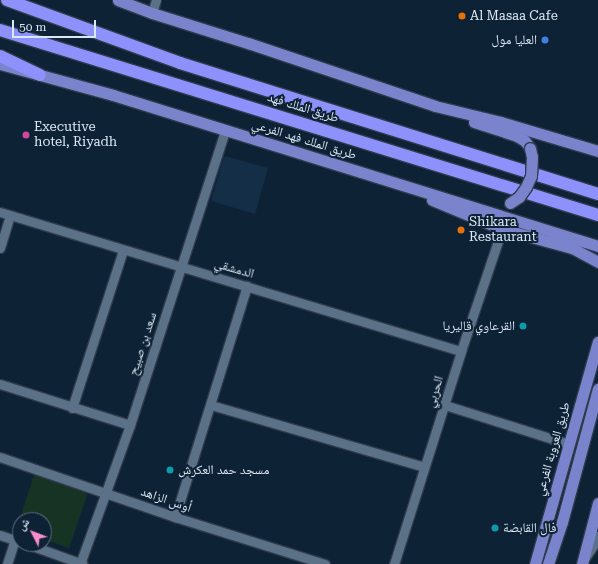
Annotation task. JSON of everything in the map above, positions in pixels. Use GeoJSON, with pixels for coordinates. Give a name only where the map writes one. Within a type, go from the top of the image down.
{"type":"FeatureCollection","features":[{"type":"Feature","properties":{"kind":"highway","name":"طريق الملك فهد"},"geometry":{"type":"LineString","coordinates":[[7,0],[180,63],[598,194]]}},
{"type":"Feature","properties":{"kind":"highway","name":"طريق الملك فهد"},"geometry":{"type":"LineString","coordinates":[[0,30],[598,215]]}},
{"type":"Feature","properties":{"kind":"highway"},"geometry":{"type":"LineString","coordinates":[[0,56],[40,75]]}},
{"type":"Feature","properties":{"kind":"main road"},"geometry":{"type":"LineString","coordinates":[[118,0],[152,13],[248,43],[518,136],[525,141],[530,148],[532,157],[531,176],[526,187],[519,197],[500,208],[488,210],[477,208],[402,186]]}},
{"type":"Feature","properties":{"kind":"main road","name":"طريق الملك فهد الفرعي"},"geometry":{"type":"LineString","coordinates":[[0,64],[113,95],[598,246]]}},
{"type":"Feature","properties":{"kind":"main road"},"geometry":{"type":"LineString","coordinates":[[434,106],[501,122],[595,149]]}},
{"type":"Feature","properties":{"kind":"main road"},"geometry":{"type":"LineString","coordinates":[[402,186],[446,208],[502,229],[572,248],[598,262]]}},
{"type":"Feature","properties":{"kind":"main road","name":"طريق العروبة الفرعي"},"geometry":{"type":"LineString","coordinates":[[535,564],[598,342]]}},
{"type":"Feature","properties":{"kind":"main road"},"geometry":{"type":"LineString","coordinates":[[548,564],[562,522],[598,389]]}},
{"type":"Feature","properties":{"kind":"main road"},"geometry":{"type":"LineString","coordinates":[[583,561],[598,503]]}},
{"type":"Feature","properties":{"kind":"street"},"geometry":{"type":"LineString","coordinates":[[152,13],[156,0]]}},
{"type":"Feature","properties":{"kind":"street","name":"سعد بن صبيح"},"geometry":{"type":"LineString","coordinates":[[81,564],[130,425],[225,130]]}},
{"type":"Feature","properties":{"kind":"street","name":"الدمشقي"},"geometry":{"type":"LineString","coordinates":[[0,212],[461,351]]}},
{"type":"Feature","properties":{"kind":"street"},"geometry":{"type":"LineString","coordinates":[[0,248],[10,216]]}},
{"type":"Feature","properties":{"kind":"street","name":"الحربي"},"geometry":{"type":"LineString","coordinates":[[394,564],[461,351],[502,229]]}},
{"type":"Feature","properties":{"kind":"street"},"geometry":{"type":"LineString","coordinates":[[72,408],[123,250]]}},
{"type":"Feature","properties":{"kind":"street"},"geometry":{"type":"LineString","coordinates":[[176,517],[247,286]]}},
{"type":"Feature","properties":{"kind":"street"},"geometry":{"type":"LineString","coordinates":[[0,384],[72,408],[130,425]]}},
{"type":"Feature","properties":{"kind":"street"},"geometry":{"type":"LineString","coordinates":[[211,405],[424,467]]}},
{"type":"Feature","properties":{"kind":"street"},"geometry":{"type":"LineString","coordinates":[[445,405],[569,444]]}},
{"type":"Feature","properties":{"kind":"street","name":"أوس الزاهد"},"geometry":{"type":"LineString","coordinates":[[0,458],[106,492],[176,517],[325,564]]}},
{"type":"Feature","properties":{"kind":"street"},"geometry":{"type":"LineString","coordinates":[[0,535],[12,539]]}},
{"type":"Feature","properties":{"kind":"street"},"geometry":{"type":"LineString","coordinates":[[583,561],[598,537]]}},
{"type":"Feature","properties":{"kind":"street"},"geometry":{"type":"LineString","coordinates":[[7,564],[12,552]]}},
{"type":"Feature","properties":{"kind":"street"},"geometry":{"type":"LineString","coordinates":[[49,552],[81,564]]}},
{"type":"Feature","properties":{"kind":"shaded area"},"geometry":{"type":"Polygon","coordinates":[[[224,156],[268,168],[255,214],[211,201],[224,156]]]}},
{"type":"Feature","properties":{"kind":"green space"},"geometry":{"type":"Polygon","coordinates":[[[35,472],[89,490],[69,548],[52,542],[52,512],[22,512],[35,472]]]}},
{"type":"Feature","properties":{"kind":"place","name":"Al Masaa Cafe"},"geometry":{"type":"Point","coordinates":[462,16]}},
{"type":"Feature","properties":{"kind":"place","name":"العليا مول"},"geometry":{"type":"Point","coordinates":[545,40]}},
{"type":"Feature","properties":{"kind":"place","name":"Executive hotel, Riyadh"},"geometry":{"type":"Point","coordinates":[26,135]}},
{"type":"Feature","properties":{"kind":"place","name":"Shikara Restaurant"},"geometry":{"type":"Point","coordinates":[461,230]}},
{"type":"Feature","properties":{"kind":"place","name":"القرعاوي قاليريا"},"geometry":{"type":"Point","coordinates":[523,326]}},
{"type":"Feature","properties":{"kind":"place","name":"مسجد حمد العكرش"},"geometry":{"type":"Point","coordinates":[170,470]}},
{"type":"Feature","properties":{"kind":"place","name":"فال القابضة"},"geometry":{"type":"Point","coordinates":[495,528]}}]}
